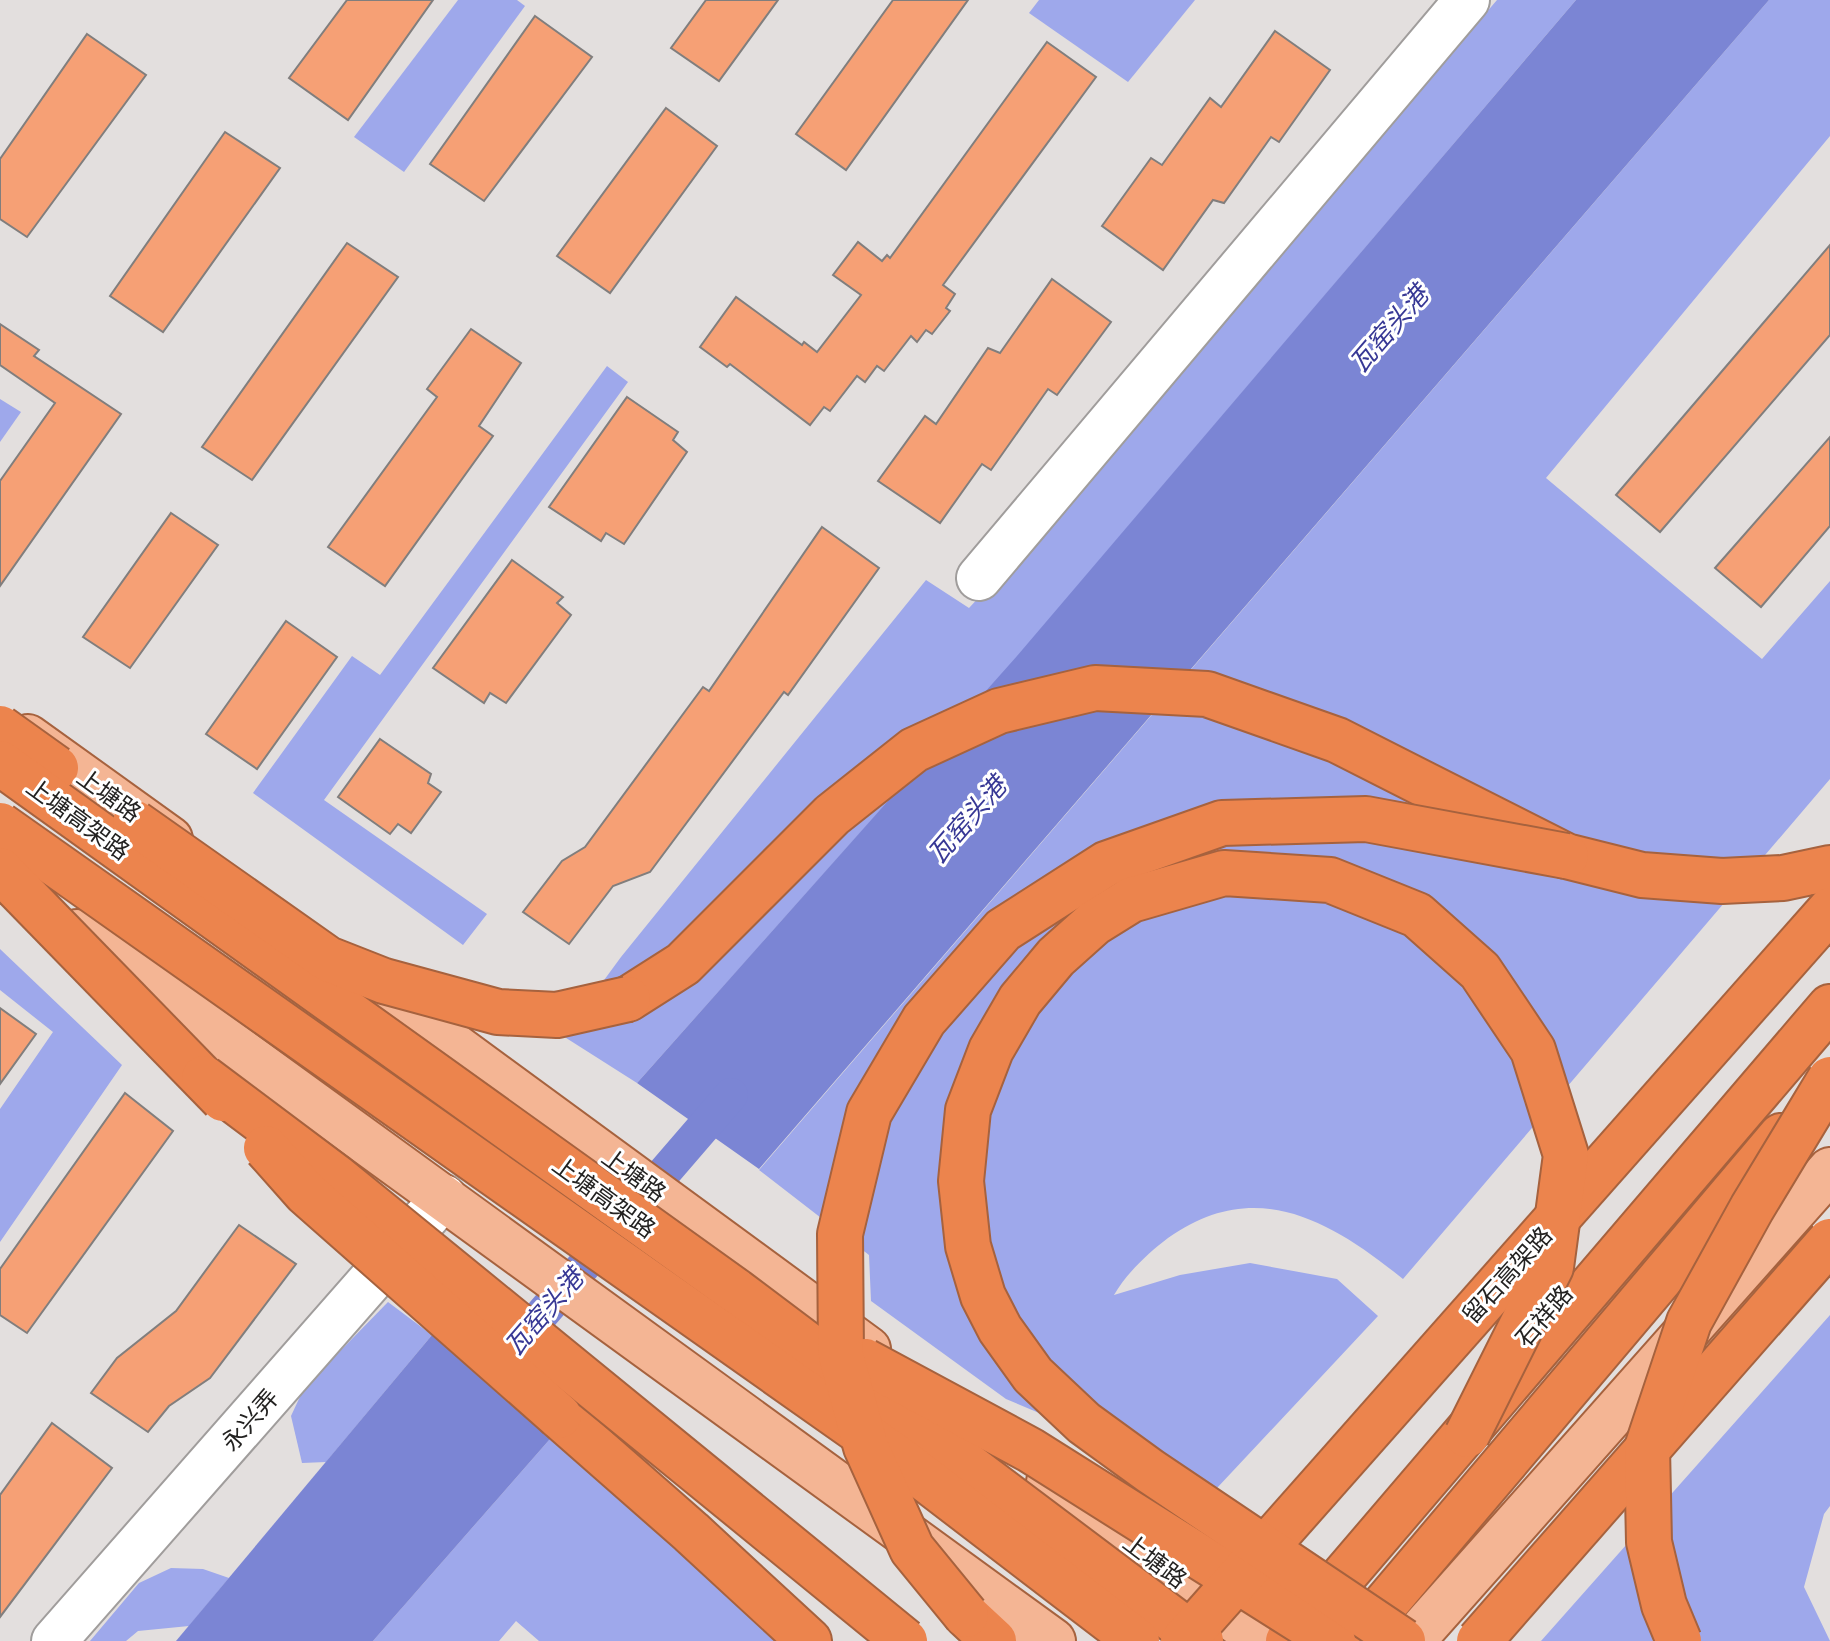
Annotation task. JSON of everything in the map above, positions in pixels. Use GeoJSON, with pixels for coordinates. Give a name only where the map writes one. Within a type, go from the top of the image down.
{"type":"FeatureCollection","features":[{"type":"Feature","properties":{"kind":"highway"},"geometry":{"type":"LineString","coordinates":[[0,728],[328,959],[384,981],[498,1012],[557,1015],[628,999],[683,964],[832,815],[914,750],[999,711],[1095,688],[1207,694],[1337,740],[1566,856]]}},
{"type":"Feature","properties":{"kind":"highway","name":"上塘高架路"},"geometry":{"type":"LineString","coordinates":[[0,763],[754,1284],[1201,1641]]}},
{"type":"Feature","properties":{"kind":"highway"},"geometry":{"type":"LineString","coordinates":[[994,1641],[966,1615],[912,1549],[866,1447],[841,1356],[840,1234],[869,1113],[924,1020],[1003,930],[1106,864],[1222,823],[1366,819],[1566,856],[1642,875],[1722,881],[1783,878],[1830,868]]}},
{"type":"Feature","properties":{"kind":"highway","name":"上塘高架路"},"geometry":{"type":"LineString","coordinates":[[0,825],[903,1462],[1137,1641]]}},
{"type":"Feature","properties":{"kind":"highway"},"geometry":{"type":"LineString","coordinates":[[0,870],[204,1078],[306,1193],[691,1532],[809,1641]]}},
{"type":"Feature","properties":{"kind":"highway"},"geometry":{"type":"LineString","coordinates":[[1403,1641],[1084,1423],[1033,1375],[1000,1329],[983,1296],[968,1246],[961,1181],[968,1110],[991,1050],[1020,1000],[1056,957],[1094,923],[1131,900],[1224,873],[1330,880],[1417,915],[1480,971],[1533,1050],[1566,1155],[1551,1267],[1467,1435]]}},
{"type":"Feature","properties":{"kind":"highway","name":"留石高架路"},"geometry":{"type":"LineString","coordinates":[[1183,1641],[1830,910]]}},
{"type":"Feature","properties":{"kind":"highway"},"geometry":{"type":"LineString","coordinates":[[1267,1640],[1467,1435],[1830,1007]]}},
{"type":"Feature","properties":{"kind":"highway"},"geometry":{"type":"LineString","coordinates":[[204,1078],[336,1177],[905,1641]]}},
{"type":"Feature","properties":{"kind":"highway"},"geometry":{"type":"LineString","coordinates":[[1354,1641],[1830,1079]]}},
{"type":"Feature","properties":{"kind":"highway"},"geometry":{"type":"LineString","coordinates":[[1679,1641],[1664,1605],[1649,1542],[1647,1448],[1689,1322],[1752,1208],[1830,1079]]}},
{"type":"Feature","properties":{"kind":"highway"},"geometry":{"type":"LineString","coordinates":[[1479,1641],[1830,1241]]}},
{"type":"Feature","properties":{"kind":"highway"},"geometry":{"type":"LineString","coordinates":[[754,1284],[1030,1450],[1333,1641]]}},
{"type":"Feature","properties":{"kind":"main road","name":"上塘路"},"geometry":{"type":"LineString","coordinates":[[0,717],[531,1100],[754,1284],[1267,1640]]}},
{"type":"Feature","properties":{"kind":"main road"},"geometry":{"type":"LineString","coordinates":[[0,877],[1053,1641]]}},
{"type":"Feature","properties":{"kind":"main road","name":"石祥路"},"geometry":{"type":"LineString","coordinates":[[1267,1640],[1830,989]]}},
{"type":"Feature","properties":{"kind":"main road"},"geometry":{"type":"LineString","coordinates":[[1412,1641],[1830,1170]]}},
{"type":"Feature","properties":{"kind":"street"},"geometry":{"type":"LineString","coordinates":[[979,578],[1467,0]]}},
{"type":"Feature","properties":{"kind":"street","name":"永兴弄"},"geometry":{"type":"LineString","coordinates":[[54,1641],[444,1197]]}},
{"type":"Feature","properties":{"kind":"shaded area"},"geometry":{"type":"Polygon","coordinates":[[[458,0],[517,0],[525,6],[404,172],[354,137],[458,0]]]}},
{"type":"Feature","properties":{"kind":"shaded area"},"geometry":{"type":"Polygon","coordinates":[[[1039,0],[1195,0],[1128,82],[1029,13],[1039,0]]]}},
{"type":"Feature","properties":{"kind":"shaded area"},"geometry":{"type":"Polygon","coordinates":[[[1497,0],[1576,0],[1017,657],[637,1083],[563,1036],[621,957],[926,580],[969,608],[1068,502],[1497,0]]]}},
{"type":"Feature","properties":{"kind":"shaded area"},"geometry":{"type":"Polygon","coordinates":[[[1769,0],[1830,0],[1830,136],[1546,478],[1762,659],[1830,581],[1830,779],[1403,1279],[1348,1239],[1320,1224],[1291,1213],[1261,1208],[1231,1210],[1200,1220],[1168,1238],[1131,1272],[1114,1295],[1180,1275],[1250,1263],[1337,1279],[1378,1316],[1217,1488],[1006,1399],[871,1301],[869,1255],[759,1170],[1769,0]]]}},
{"type":"Feature","properties":{"kind":"shaded area"},"geometry":{"type":"Polygon","coordinates":[[[607,366],[628,382],[324,800],[487,914],[463,945],[253,793],[352,656],[380,675],[607,366]]]}},
{"type":"Feature","properties":{"kind":"shaded area"},"geometry":{"type":"Polygon","coordinates":[[[0,399],[21,412],[0,442],[0,399]]]}},
{"type":"Feature","properties":{"kind":"shaded area"},"geometry":{"type":"Polygon","coordinates":[[[0,949],[122,1065],[0,1242],[0,1109],[53,1032],[0,990],[0,949]]]}},
{"type":"Feature","properties":{"kind":"shaded area"},"geometry":{"type":"Polygon","coordinates":[[[388,1302],[432,1335],[326,1462],[302,1463],[291,1416],[304,1388],[388,1302]]]}},
{"type":"Feature","properties":{"kind":"shaded area"},"geometry":{"type":"Polygon","coordinates":[[[1830,1315],[1830,1506],[1824,1514],[1804,1587],[1830,1641],[1541,1641],[1830,1315]]]}},
{"type":"Feature","properties":{"kind":"shaded area"},"geometry":{"type":"Polygon","coordinates":[[[550,1439],[808,1641],[539,1641],[516,1621],[499,1641],[373,1641],[550,1439]]]}},
{"type":"Feature","properties":{"kind":"shaded area"},"geometry":{"type":"Polygon","coordinates":[[[171,1568],[203,1569],[229,1578],[189,1626],[138,1631],[126,1641],[90,1641],[139,1583],[171,1568]]]}},
{"type":"Feature","properties":{"kind":"water"},"geometry":{"type":"Polygon","coordinates":[[[1576,0],[1769,0],[759,1169],[637,1083],[1017,656],[1576,0]]]}},
{"type":"Feature","properties":{"kind":"water"},"geometry":{"type":"Polygon","coordinates":[[[432,1335],[550,1439],[373,1641],[176,1641],[432,1335]]]}},
{"type":"Feature","properties":{"kind":"building"},"geometry":{"type":"Polygon","coordinates":[[[347,0],[433,0],[348,120],[289,78],[347,0]]]}},
{"type":"Feature","properties":{"kind":"building"},"geometry":{"type":"Polygon","coordinates":[[[706,0],[778,0],[719,81],[671,48],[706,0]]]}},
{"type":"Feature","properties":{"kind":"building"},"geometry":{"type":"Polygon","coordinates":[[[893,0],[968,0],[846,170],[796,134],[893,0]]]}},
{"type":"Feature","properties":{"kind":"building"},"geometry":{"type":"Polygon","coordinates":[[[535,16],[592,57],[484,201],[430,164],[535,16]]]}},
{"type":"Feature","properties":{"kind":"building"},"geometry":{"type":"Polygon","coordinates":[[[1275,31],[1330,70],[1279,142],[1271,137],[1224,203],[1213,200],[1163,270],[1102,226],[1151,158],[1162,165],[1210,98],[1221,107],[1275,31]]]}},
{"type":"Feature","properties":{"kind":"building"},"geometry":{"type":"Polygon","coordinates":[[[87,34],[146,75],[27,237],[0,219],[0,159],[87,34]]]}},
{"type":"Feature","properties":{"kind":"building"},"geometry":{"type":"Polygon","coordinates":[[[1047,42],[1096,77],[943,285],[955,294],[946,308],[950,311],[932,334],[926,330],[917,342],[911,336],[884,371],[877,366],[865,382],[857,376],[830,411],[824,407],[810,425],[730,364],[727,367],[700,347],[736,297],[802,345],[804,342],[817,352],[861,295],[833,275],[858,242],[882,261],[887,255],[890,258],[1047,42]]]}},
{"type":"Feature","properties":{"kind":"building"},"geometry":{"type":"Polygon","coordinates":[[[666,108],[717,146],[610,293],[557,256],[666,108]]]}},
{"type":"Feature","properties":{"kind":"building"},"geometry":{"type":"Polygon","coordinates":[[[225,132],[280,168],[163,332],[110,296],[225,132]]]}},
{"type":"Feature","properties":{"kind":"building"},"geometry":{"type":"Polygon","coordinates":[[[347,243],[398,277],[252,480],[202,447],[347,243]]]}},
{"type":"Feature","properties":{"kind":"building"},"geometry":{"type":"Polygon","coordinates":[[[1830,245],[1830,335],[1660,532],[1616,495],[1830,245]]]}},
{"type":"Feature","properties":{"kind":"building"},"geometry":{"type":"Polygon","coordinates":[[[1052,279],[1111,322],[1057,395],[1048,389],[991,470],[982,464],[940,523],[878,481],[925,416],[936,424],[988,348],[1000,353],[1052,279]]]}},
{"type":"Feature","properties":{"kind":"building"},"geometry":{"type":"Polygon","coordinates":[[[0,324],[39,350],[34,356],[121,414],[0,586],[0,481],[55,403],[0,365],[0,324]]]}},
{"type":"Feature","properties":{"kind":"building"},"geometry":{"type":"Polygon","coordinates":[[[471,329],[521,363],[479,426],[493,436],[385,586],[328,547],[437,397],[427,389],[471,329]]]}},
{"type":"Feature","properties":{"kind":"building"},"geometry":{"type":"Polygon","coordinates":[[[627,397],[678,432],[673,440],[687,452],[624,544],[606,533],[601,541],[549,507],[627,397]]]}},
{"type":"Feature","properties":{"kind":"building"},"geometry":{"type":"Polygon","coordinates":[[[1830,437],[1830,526],[1761,607],[1715,568],[1830,437]]]}},
{"type":"Feature","properties":{"kind":"building"},"geometry":{"type":"Polygon","coordinates":[[[171,513],[218,545],[130,668],[83,637],[171,513]]]}},
{"type":"Feature","properties":{"kind":"building"},"geometry":{"type":"Polygon","coordinates":[[[822,527],[879,568],[788,695],[784,692],[650,872],[613,886],[569,944],[523,912],[562,861],[585,847],[703,687],[709,691],[822,527]]]}},
{"type":"Feature","properties":{"kind":"building"},"geometry":{"type":"Polygon","coordinates":[[[512,560],[563,597],[557,603],[571,615],[506,703],[490,693],[484,703],[433,668],[512,560]]]}},
{"type":"Feature","properties":{"kind":"building"},"geometry":{"type":"Polygon","coordinates":[[[286,621],[337,657],[257,769],[206,734],[286,621]]]}},
{"type":"Feature","properties":{"kind":"building"},"geometry":{"type":"Polygon","coordinates":[[[380,739],[431,774],[428,783],[441,792],[411,833],[398,824],[390,834],[338,797],[380,739]]]}},
{"type":"Feature","properties":{"kind":"building"},"geometry":{"type":"Polygon","coordinates":[[[0,1008],[36,1034],[0,1084],[0,1008]]]}},
{"type":"Feature","properties":{"kind":"building"},"geometry":{"type":"Polygon","coordinates":[[[125,1093],[173,1131],[27,1333],[0,1315],[0,1269],[125,1093]]]}},
{"type":"Feature","properties":{"kind":"building"},"geometry":{"type":"Polygon","coordinates":[[[239,1225],[296,1264],[210,1378],[169,1406],[148,1432],[91,1393],[117,1358],[176,1311],[239,1225]]]}},
{"type":"Feature","properties":{"kind":"building"},"geometry":{"type":"Polygon","coordinates":[[[52,1423],[112,1468],[0,1617],[0,1495],[52,1423]]]}},
{"type":"Feature","properties":{"kind":"waterway","name":"瓦窑头港"},"geometry":{"type":"LineString","coordinates":[[512,1349],[731,1095]]}}]}
